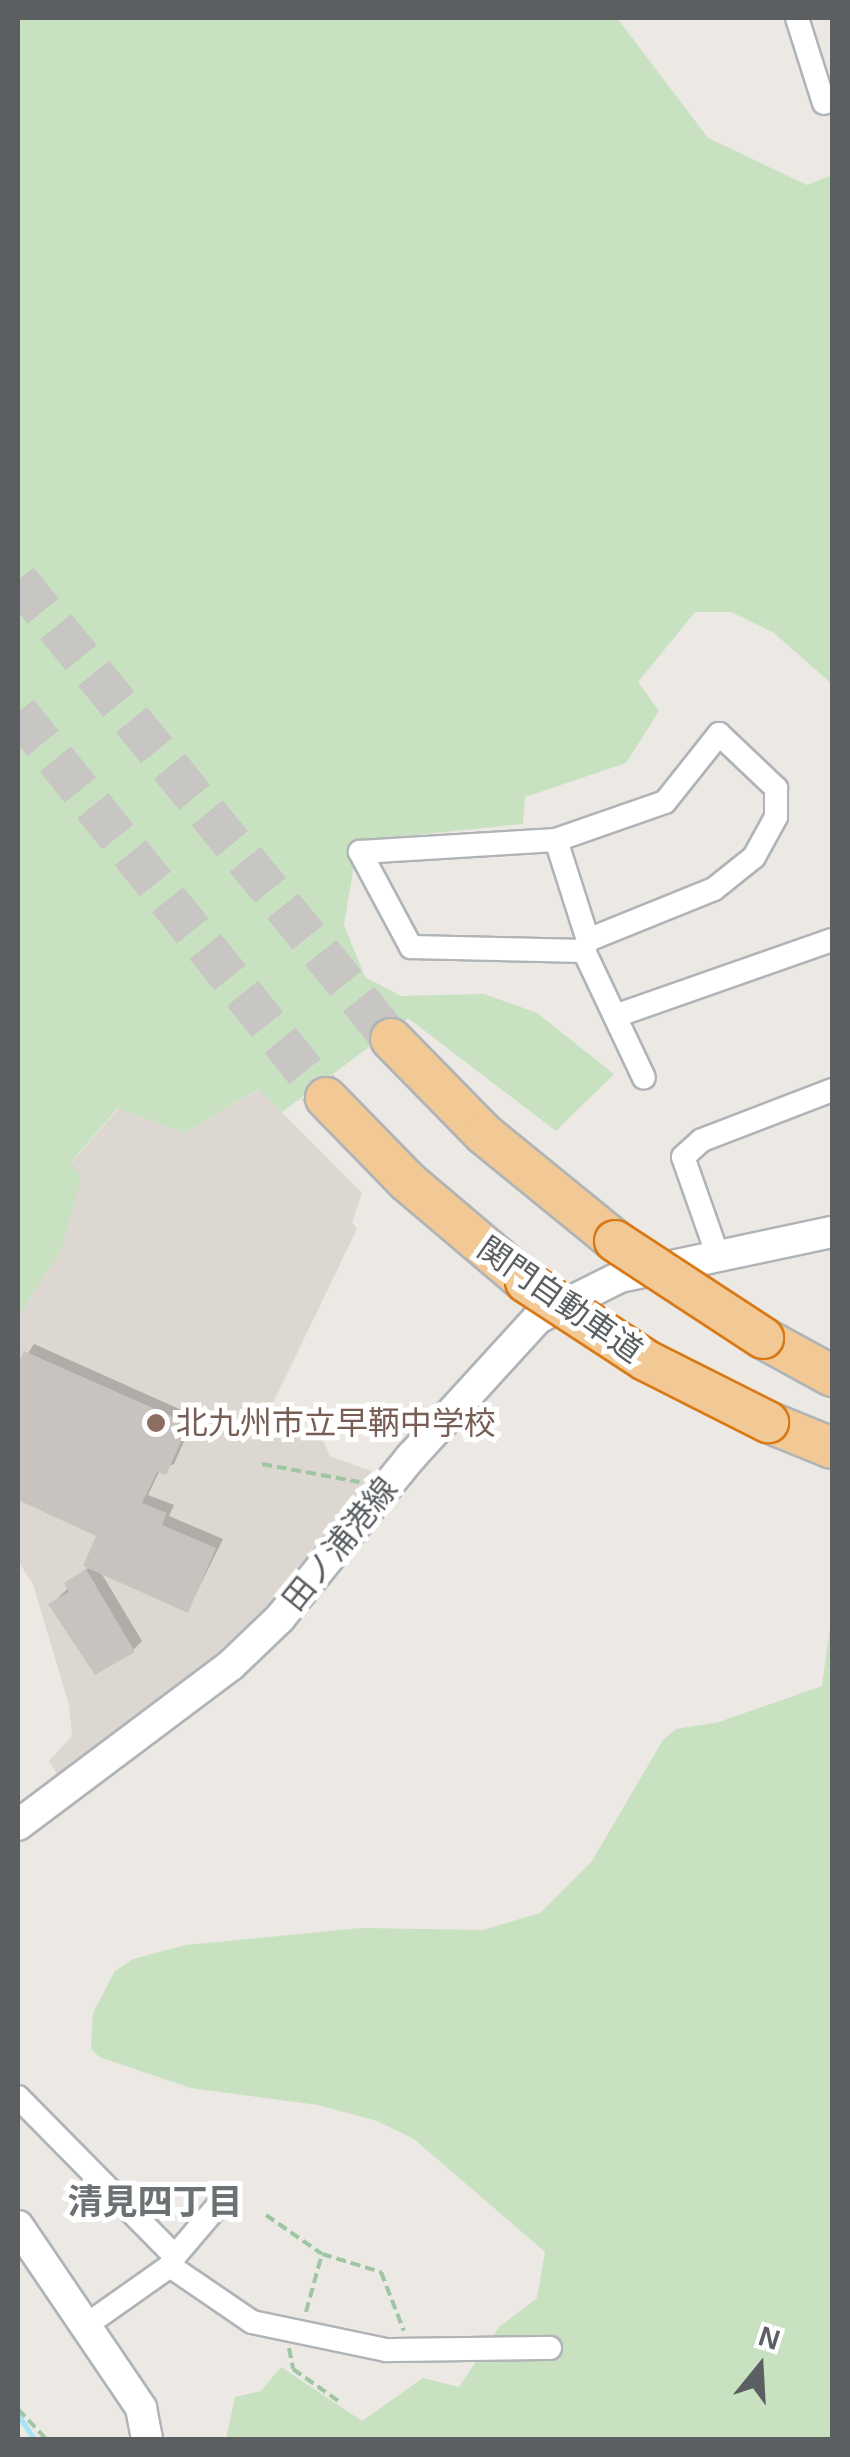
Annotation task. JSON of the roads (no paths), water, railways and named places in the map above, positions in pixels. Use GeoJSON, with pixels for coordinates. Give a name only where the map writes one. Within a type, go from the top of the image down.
{"type":"FeatureCollection","features":[{"type":"Feature","properties":{"kind":"highway"},"geometry":{"type":"LineString","coordinates":[[390,1039],[484,1134],[615,1241],[764,1338],[832,1376]]}},
{"type":"Feature","properties":{"kind":"highway","name":"関門自動車道"},"geometry":{"type":"LineString","coordinates":[[326,1098],[408,1182],[526,1282],[645,1360],[768,1422],[832,1448]]}},
{"type":"Feature","properties":{"kind":"main road","name":"田ノ浦港線"},"geometry":{"type":"LineString","coordinates":[[18,1824],[231,1665],[280,1618],[386,1487],[538,1318],[620,1276],[719,1259],[832,1232]]}},
{"type":"Feature","properties":{"kind":"main road"},"geometry":{"type":"LineString","coordinates":[[18,2226],[141,2408],[147,2440]]}},
{"type":"Feature","properties":{"kind":"street"},"geometry":{"type":"LineString","coordinates":[[797,18],[823,63],[824,103]]}},
{"type":"Feature","properties":{"kind":"street"},"geometry":{"type":"LineString","coordinates":[[719,734],[776,788],[776,818],[741,868],[714,889],[586,945],[411,947],[360,852],[556,840],[665,802],[719,734]]}},
{"type":"Feature","properties":{"kind":"street"},"geometry":{"type":"LineString","coordinates":[[556,840],[586,945],[644,1078]]}},
{"type":"Feature","properties":{"kind":"street"},"geometry":{"type":"LineString","coordinates":[[618,1016],[832,940]]}},
{"type":"Feature","properties":{"kind":"street"},"geometry":{"type":"LineString","coordinates":[[719,1259],[684,1158],[702,1140],[832,1090]]}},
{"type":"Feature","properties":{"kind":"street"},"geometry":{"type":"LineString","coordinates":[[18,2097],[172,2261],[220,2305],[295,2335],[408,2352],[550,2348]]}},
{"type":"Feature","properties":{"kind":"street"},"geometry":{"type":"LineString","coordinates":[[85,2326],[172,2261],[225,2197]]}},
{"type":"Feature","properties":{"kind":"waterway"},"geometry":{"type":"LineString","coordinates":[[18,2415],[35,2440]]}},
{"type":"Feature","properties":{"kind":"tunnel"},"geometry":{"type":"LineString","coordinates":[[18,580],[391,1039]]}},
{"type":"Feature","properties":{"kind":"tunnel"},"geometry":{"type":"LineString","coordinates":[[18,712],[326,1098]]}},
{"type":"Feature","properties":{"kind":"place","name":"北九州市立早鞆中学校"},"geometry":{"type":"Point","coordinates":[156,1423]}},
{"type":"Feature","properties":{"kind":"district","name":"清見四丁目"},"geometry":{"type":"Point","coordinates":[155,2202]}}]}
